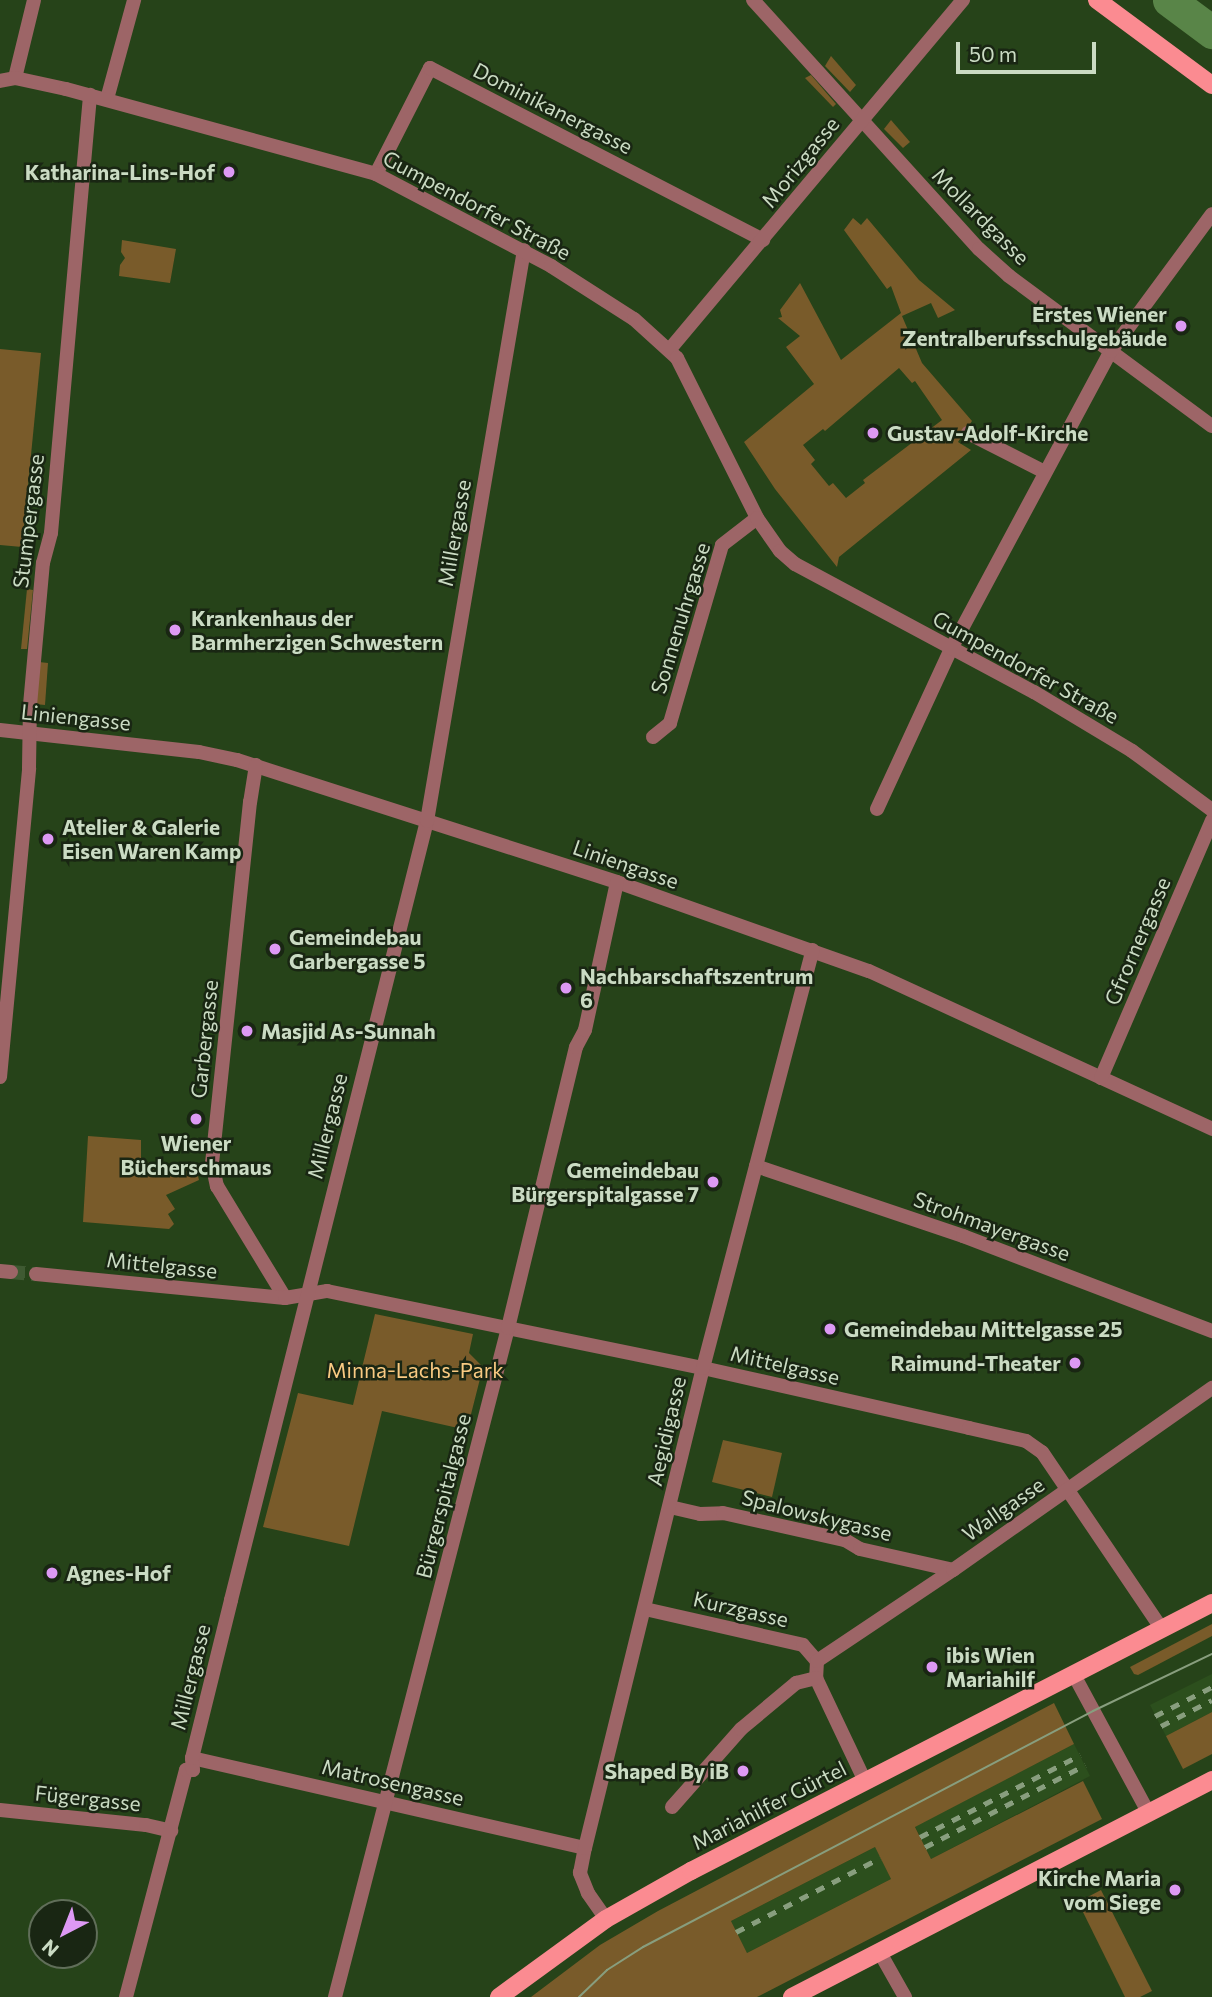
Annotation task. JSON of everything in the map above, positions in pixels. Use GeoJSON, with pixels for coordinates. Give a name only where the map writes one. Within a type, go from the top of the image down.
{"type":"FeatureCollection","features":[{"type":"Feature","properties":{"kind":"main road"},"geometry":{"type":"LineString","coordinates":[[1097,0],[1212,85]]}},
{"type":"Feature","properties":{"kind":"main road","name":"Mariahilfer Gürtel"},"geometry":{"type":"LineString","coordinates":[[499,1997],[606,1919],[691,1871],[1212,1603]]}},
{"type":"Feature","properties":{"kind":"main road"},"geometry":{"type":"LineString","coordinates":[[792,1997],[1212,1780]]}},
{"type":"Feature","properties":{"kind":"street"},"geometry":{"type":"LineString","coordinates":[[7,80],[34,0]]}},
{"type":"Feature","properties":{"kind":"street"},"geometry":{"type":"LineString","coordinates":[[107,99],[134,0]]}},
{"type":"Feature","properties":{"kind":"street","name":"Mollardgasse"},"geometry":{"type":"LineString","coordinates":[[753,0],[979,249],[1009,276],[1212,426]]}},
{"type":"Feature","properties":{"kind":"street","name":"Morizgasse"},"geometry":{"type":"LineString","coordinates":[[670,349],[963,0]]}},
{"type":"Feature","properties":{"kind":"street","name":"Dominikanergasse"},"geometry":{"type":"LineString","coordinates":[[376,174],[430,68],[763,240]]}},
{"type":"Feature","properties":{"kind":"street","name":"Gumpendorfer Straße"},"geometry":{"type":"LineString","coordinates":[[7,80],[107,99],[376,174],[524,250],[614,305],[670,349],[686,372],[757,518],[780,551],[810,575],[1034,692],[1132,751],[1212,810]]}},
{"type":"Feature","properties":{"kind":"street","name":"Stumpergasse"},"geometry":{"type":"LineString","coordinates":[[0,1077],[31,732],[30,705],[41,576],[50,538],[90,95]]}},
{"type":"Feature","properties":{"kind":"street"},"geometry":{"type":"LineString","coordinates":[[877,809],[951,649],[1111,351],[1212,214]]}},
{"type":"Feature","properties":{"kind":"street","name":"Millergasse"},"geometry":{"type":"LineString","coordinates":[[126,1997],[155,1878],[163,1865],[186,1770],[193,1770],[192,1758],[306,1295],[427,821],[524,250]]}},
{"type":"Feature","properties":{"kind":"street"},"geometry":{"type":"LineString","coordinates":[[968,433],[1045,472]]}},
{"type":"Feature","properties":{"kind":"street","name":"Sonnenuhrgasse"},"geometry":{"type":"LineString","coordinates":[[653,737],[670,723],[722,545],[757,518]]}},
{"type":"Feature","properties":{"kind":"street","name":"Liniengasse"},"geometry":{"type":"LineString","coordinates":[[0,730],[199,752],[256,765],[617,882],[869,971],[1212,1129]]}},
{"type":"Feature","properties":{"kind":"street","name":"Garbergasse"},"geometry":{"type":"LineString","coordinates":[[256,765],[212,1164],[217,1186],[285,1298]]}},
{"type":"Feature","properties":{"kind":"street","name":"Gfrornergasse"},"geometry":{"type":"LineString","coordinates":[[1101,1078],[1212,820]]}},
{"type":"Feature","properties":{"kind":"street","name":"Bürgerspitalgasse"},"geometry":{"type":"LineString","coordinates":[[335,1997],[508,1328],[576,1046],[585,1030],[596,985],[598,958],[617,882]]}},
{"type":"Feature","properties":{"kind":"street","name":"Aegidigasse"},"geometry":{"type":"LineString","coordinates":[[606,1919],[587,1893],[580,1873],[585,1848],[703,1368],[813,950]]}},
{"type":"Feature","properties":{"kind":"street","name":"Strohmayergasse"},"geometry":{"type":"LineString","coordinates":[[756,1166],[963,1236],[1212,1331]]}},
{"type":"Feature","properties":{"kind":"street","name":"Mittelgasse"},"geometry":{"type":"LineString","coordinates":[[36,1274],[285,1298],[327,1291],[703,1368],[1026,1441],[1042,1452],[1162,1629]]}},
{"type":"Feature","properties":{"kind":"street","name":"Wallgasse"},"geometry":{"type":"LineString","coordinates":[[817,1661],[953,1570],[1212,1388]]}},
{"type":"Feature","properties":{"kind":"street","name":"Spalowskygasse"},"geometry":{"type":"LineString","coordinates":[[670,1507],[700,1514],[723,1513],[845,1540],[860,1549],[953,1570]]}},
{"type":"Feature","properties":{"kind":"street","name":"Kurzgasse"},"geometry":{"type":"LineString","coordinates":[[645,1609],[803,1645],[817,1661]]}},
{"type":"Feature","properties":{"kind":"street"},"geometry":{"type":"LineString","coordinates":[[817,1661],[816,1678],[865,1781]]}},
{"type":"Feature","properties":{"kind":"street"},"geometry":{"type":"LineString","coordinates":[[1074,1675],[1148,1812]]}},
{"type":"Feature","properties":{"kind":"street"},"geometry":{"type":"LineString","coordinates":[[672,1807],[741,1729],[796,1682],[816,1678]]}},
{"type":"Feature","properties":{"kind":"street","name":"Matrosengasse"},"geometry":{"type":"LineString","coordinates":[[192,1758],[585,1848]]}},
{"type":"Feature","properties":{"kind":"street","name":"Fügergasse"},"geometry":{"type":"LineString","coordinates":[[0,1810],[146,1825],[171,1831]]}},
{"type":"Feature","properties":{"kind":"street"},"geometry":{"type":"LineString","coordinates":[[878,1951],[905,1997]]}},
{"type":"Feature","properties":{"kind":"shaded area"},"geometry":{"type":"Polygon","coordinates":[[[1212,1674],[1212,1712],[1166,1736],[1150,1705],[1212,1674]]]}},
{"type":"Feature","properties":{"kind":"shaded area"},"geometry":{"type":"Polygon","coordinates":[[[1074,1744],[1090,1776],[931,1859],[915,1826],[1074,1744]]]}},
{"type":"Feature","properties":{"kind":"shaded area"},"geometry":{"type":"Polygon","coordinates":[[[875,1847],[891,1879],[747,1953],[731,1921],[875,1847]]]}},
{"type":"Feature","properties":{"kind":"green space"},"geometry":{"type":"Polygon","coordinates":[[[831,56],[856,85],[850,92],[825,66],[831,56]]]}},
{"type":"Feature","properties":{"kind":"green space"},"geometry":{"type":"Polygon","coordinates":[[[811,75],[836,104],[833,107],[805,78],[811,75]]]}},
{"type":"Feature","properties":{"kind":"green space"},"geometry":{"type":"Polygon","coordinates":[[[891,120],[910,142],[903,148],[884,129],[891,120]]]}},
{"type":"Feature","properties":{"kind":"green space"},"geometry":{"type":"Polygon","coordinates":[[[853,218],[861,225],[867,218],[919,280],[955,310],[938,318],[931,303],[902,316],[922,363],[972,421],[958,442],[971,450],[839,557],[837,567],[775,489],[744,442],[814,384],[786,347],[800,336],[778,318],[782,317],[780,310],[800,283],[841,360],[901,313],[891,286],[887,289],[844,230],[853,218]],[[899,368],[825,431],[823,429],[803,445],[815,460],[811,464],[829,486],[833,483],[846,498],[865,483],[863,480],[942,420],[915,381],[912,383],[899,368]]]}},
{"type":"Feature","properties":{"kind":"green space"},"geometry":{"type":"Polygon","coordinates":[[[122,240],[176,249],[170,283],[119,276],[120,265],[125,258],[121,252],[122,240]]]}},
{"type":"Feature","properties":{"kind":"green space"},"geometry":{"type":"Polygon","coordinates":[[[0,349],[41,353],[22,547],[0,545],[0,349]]]}},
{"type":"Feature","properties":{"kind":"green space"},"geometry":{"type":"Polygon","coordinates":[[[27,589],[33,590],[27,649],[21,649],[27,589]]]}},
{"type":"Feature","properties":{"kind":"green space"},"geometry":{"type":"Polygon","coordinates":[[[39,662],[48,663],[45,705],[35,704],[39,662]]]}},
{"type":"Feature","properties":{"kind":"green space"},"geometry":{"type":"Polygon","coordinates":[[[88,1136],[141,1140],[141,1162],[178,1165],[179,1170],[197,1172],[199,1180],[166,1195],[175,1209],[168,1214],[174,1224],[169,1229],[83,1222],[88,1136]]]}},
{"type":"Feature","properties":{"kind":"green space","name":"Minna-Lachs-Park"},"geometry":{"type":"Polygon","coordinates":[[[375,1314],[473,1334],[469,1353],[483,1367],[467,1430],[382,1411],[349,1546],[263,1527],[298,1393],[353,1405],[375,1314]]]}},
{"type":"Feature","properties":{"kind":"green space"},"geometry":{"type":"Polygon","coordinates":[[[723,1440],[782,1453],[772,1497],[712,1482],[723,1440]]]}},
{"type":"Feature","properties":{"kind":"green space"},"geometry":{"type":"Polygon","coordinates":[[[1212,1624],[1212,1636],[1138,1675],[1134,1674],[1130,1667],[1212,1624]]]}},
{"type":"Feature","properties":{"kind":"green space"},"geometry":{"type":"Polygon","coordinates":[[[1054,1703],[1074,1744],[915,1827],[931,1859],[1083,1781],[1102,1819],[757,1997],[531,1997],[600,1945],[658,1911],[1054,1703]],[[875,1847],[731,1921],[747,1953],[891,1879],[875,1847]]]}},
{"type":"Feature","properties":{"kind":"green space"},"geometry":{"type":"Polygon","coordinates":[[[1212,1712],[1212,1754],[1183,1769],[1166,1736],[1212,1712]]]}},
{"type":"Feature","properties":{"kind":"green space"},"geometry":{"type":"Polygon","coordinates":[[[1101,1890],[1152,1991],[1140,1997],[1125,1997],[1078,1902],[1101,1890]]]}},
{"type":"Feature","properties":{"kind":"waterway"},"geometry":{"type":"LineString","coordinates":[[1169,0],[1212,32]]}},
{"type":"Feature","properties":{"kind":"tunnel"},"geometry":{"type":"LineString","coordinates":[[11,1272],[36,1274]]}},
{"type":"Feature","properties":{"kind":"tram line"},"geometry":{"type":"LineString","coordinates":[[579,1997],[607,1970],[643,1947],[1093,1711],[1212,1654]]}},
{"type":"Feature","properties":{"kind":"railway"},"geometry":{"type":"LineString","coordinates":[[1155,1716],[1212,1687]]}},
{"type":"Feature","properties":{"kind":"railway"},"geometry":{"type":"LineString","coordinates":[[1161,1726],[1212,1700]]}},
{"type":"Feature","properties":{"kind":"railway"},"geometry":{"type":"LineString","coordinates":[[920,1837],[1080,1755]]}},
{"type":"Feature","properties":{"kind":"railway"},"geometry":{"type":"LineString","coordinates":[[925,1847],[1085,1765]]}},
{"type":"Feature","properties":{"kind":"railway"},"geometry":{"type":"LineString","coordinates":[[736,1932],[880,1858]]}},
{"type":"Feature","properties":{"kind":"place","name":"Katharina-Lins-Hof"},"geometry":{"type":"Point","coordinates":[229,172]}},
{"type":"Feature","properties":{"kind":"place","name":"Erstes Wiener Zentralberufsschulgebäude"},"geometry":{"type":"Point","coordinates":[1181,326]}},
{"type":"Feature","properties":{"kind":"place","name":"Gustav-Adolf-Kirche"},"geometry":{"type":"Point","coordinates":[873,433]}},
{"type":"Feature","properties":{"kind":"place","name":"Krankenhaus der Barmherzigen Schwestern"},"geometry":{"type":"Point","coordinates":[175,630]}},
{"type":"Feature","properties":{"kind":"place","name":"Atelier & Galerie Eisen Waren Kamp"},"geometry":{"type":"Point","coordinates":[48,839]}},
{"type":"Feature","properties":{"kind":"place","name":"Gemeindebau Garbergasse 5"},"geometry":{"type":"Point","coordinates":[275,949]}},
{"type":"Feature","properties":{"kind":"place","name":"Nachbarschaftszentrum 6"},"geometry":{"type":"Point","coordinates":[566,988]}},
{"type":"Feature","properties":{"kind":"place","name":"Masjid As-Sunnah"},"geometry":{"type":"Point","coordinates":[247,1031]}},
{"type":"Feature","properties":{"kind":"place","name":"Wiener Bücherschmaus"},"geometry":{"type":"Point","coordinates":[196,1119]}},
{"type":"Feature","properties":{"kind":"place","name":"Gemeindebau Bürgerspitalgasse 7"},"geometry":{"type":"Point","coordinates":[713,1182]}},
{"type":"Feature","properties":{"kind":"place","name":"Gemeindebau Mittelgasse 25"},"geometry":{"type":"Point","coordinates":[830,1329]}},
{"type":"Feature","properties":{"kind":"place","name":"Raimund-Theater"},"geometry":{"type":"Point","coordinates":[1075,1363]}},
{"type":"Feature","properties":{"kind":"place","name":"Agnes-Hof"},"geometry":{"type":"Point","coordinates":[52,1573]}},
{"type":"Feature","properties":{"kind":"place","name":"ibis Wien Mariahilf"},"geometry":{"type":"Point","coordinates":[932,1667]}},
{"type":"Feature","properties":{"kind":"place","name":"Shaped By iB"},"geometry":{"type":"Point","coordinates":[743,1771]}},
{"type":"Feature","properties":{"kind":"place","name":"Kirche Maria vom Siege"},"geometry":{"type":"Point","coordinates":[1175,1890]}}]}
